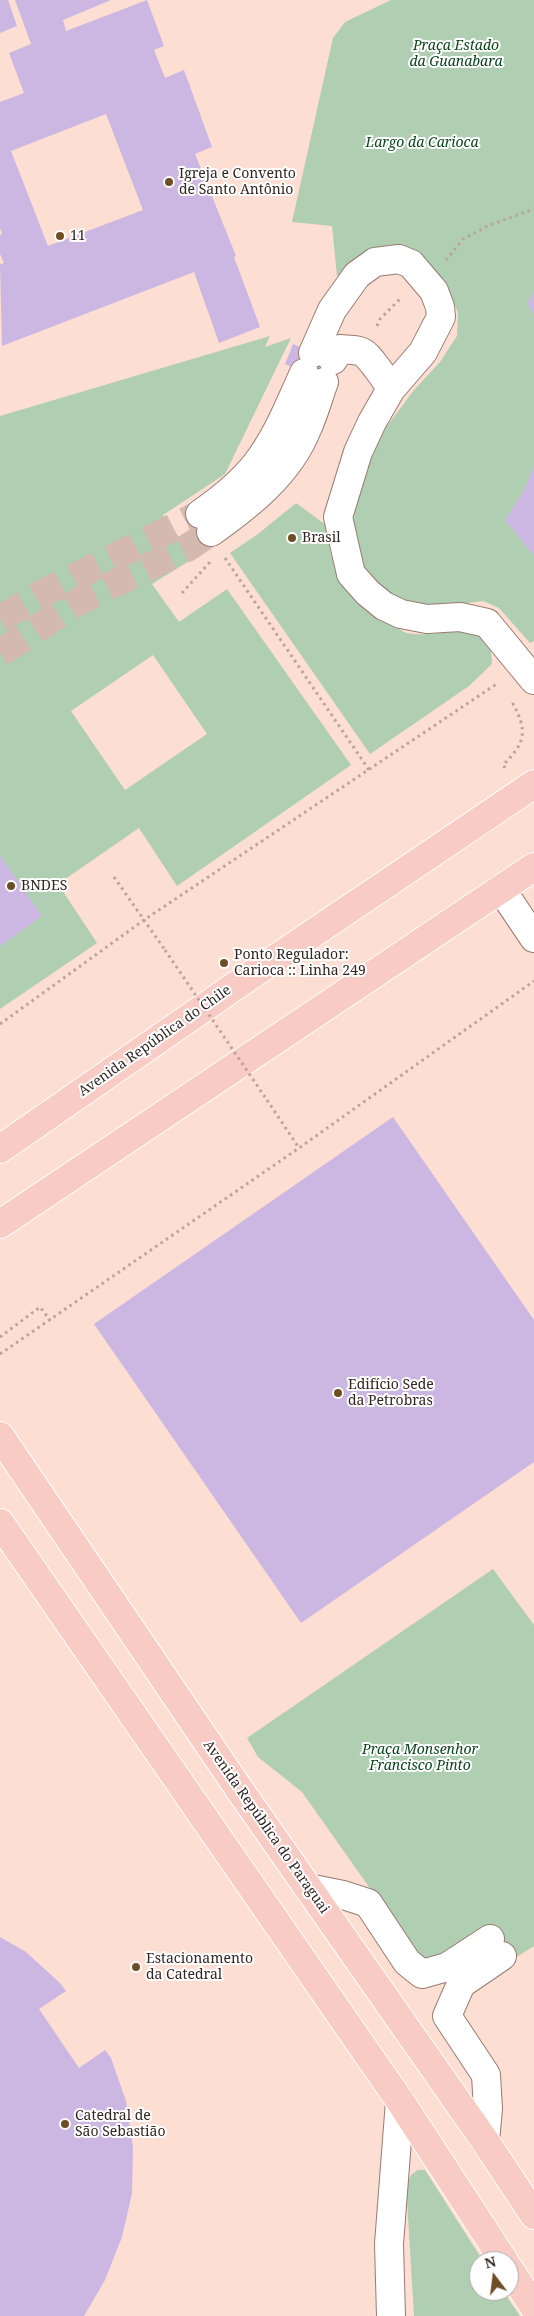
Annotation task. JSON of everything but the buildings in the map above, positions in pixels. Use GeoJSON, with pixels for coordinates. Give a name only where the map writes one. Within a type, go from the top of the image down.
{"type":"FeatureCollection","features":[{"type":"Feature","properties":{"kind":"main road","name":"Avenida República do Chile"},"geometry":{"type":"LineString","coordinates":[[0,1149],[238,984],[534,784]]}},
{"type":"Feature","properties":{"kind":"main road"},"geometry":{"type":"LineString","coordinates":[[0,1224],[534,867]]}},
{"type":"Feature","properties":{"kind":"main road","name":"Avenida República do Paraguai"},"geometry":{"type":"LineString","coordinates":[[0,1436],[308,1888],[534,2215]]}},
{"type":"Feature","properties":{"kind":"main road"},"geometry":{"type":"LineString","coordinates":[[0,1522],[400,2101],[498,2251]]}},
{"type":"Feature","properties":{"kind":"main road"},"geometry":{"type":"LineString","coordinates":[[519,2284],[534,2307]]}},
{"type":"Feature","properties":{"kind":"street"},"geometry":{"type":"LineString","coordinates":[[211,532],[238,513],[269,487],[307,431],[332,310],[358,275],[375,262],[399,259],[411,264],[434,291],[440,307],[441,317],[423,352],[391,389],[358,452],[338,517],[351,574],[368,593],[384,606],[401,614],[427,619],[460,617],[487,622],[529,673]]}},
{"type":"Feature","properties":{"kind":"street"},"geometry":{"type":"LineString","coordinates":[[319,367],[340,350],[360,350],[367,353],[391,389]]}},
{"type":"Feature","properties":{"kind":"street"},"geometry":{"type":"LineString","coordinates":[[501,889],[534,938]]}},
{"type":"Feature","properties":{"kind":"street"},"geometry":{"type":"LineString","coordinates":[[308,1888],[344,1895],[368,1903],[407,1962],[422,1974],[447,1967],[496,1947],[461,1984],[447,2016],[486,2075],[488,2109],[484,2141]]}},
{"type":"Feature","properties":{"kind":"street"},"geometry":{"type":"LineString","coordinates":[[391,2316],[389,2244],[400,2101]]}},
{"type":"Feature","properties":{"kind":"path"},"geometry":{"type":"LineString","coordinates":[[445,262],[463,239],[490,225],[534,209]]}},
{"type":"Feature","properties":{"kind":"path"},"geometry":{"type":"LineString","coordinates":[[211,532],[369,770]]}},
{"type":"Feature","properties":{"kind":"path"},"geometry":{"type":"LineString","coordinates":[[0,1024],[144,920],[499,683],[529,673]]}},
{"type":"Feature","properties":{"kind":"path"},"geometry":{"type":"LineString","coordinates":[[499,683],[503,689]]}},
{"type":"Feature","properties":{"kind":"path"},"geometry":{"type":"LineString","coordinates":[[506,770],[503,765],[518,749],[522,740],[523,726],[507,696]]}},
{"type":"Feature","properties":{"kind":"path"},"geometry":{"type":"LineString","coordinates":[[114,877],[300,1148]]}},
{"type":"Feature","properties":{"kind":"path"},"geometry":{"type":"LineString","coordinates":[[0,1354],[300,1148],[533,983]]}},
{"type":"Feature","properties":{"kind":"path"},"geometry":{"type":"LineString","coordinates":[[0,1337],[40,1307],[50,1320]]}},
{"type":"Feature","properties":{"kind":"green space","name":"Largo da Carioca"},"geometry":{"type":"Polygon","coordinates":[[[391,0],[534,0],[534,641],[530,643],[499,608],[483,601],[422,609],[396,598],[363,572],[351,531],[361,484],[382,433],[414,390],[440,362],[457,336],[458,313],[447,285],[436,271],[419,260],[360,258],[337,276],[332,226],[292,222],[333,38],[345,22],[391,0]]]}},
{"type":"Feature","properties":{"kind":"green space"},"geometry":{"type":"Polygon","coordinates":[[[270,336],[265,347],[291,338],[225,474],[163,515],[194,558],[152,584],[179,622],[227,589],[351,765],[177,886],[139,828],[58,884],[97,943],[0,1009],[0,416],[270,336]],[[153,655],[71,711],[125,790],[207,734],[153,655]]]}},
{"type":"Feature","properties":{"kind":"green space"},"geometry":{"type":"Polygon","coordinates":[[[296,503],[326,525],[331,555],[338,573],[350,588],[380,616],[400,630],[413,634],[472,629],[490,647],[492,664],[469,686],[370,754],[230,553],[258,534],[296,503]]]}},
{"type":"Feature","properties":{"kind":"green space","name":"Praça Monsenhor Francisco Pinto"},"geometry":{"type":"Polygon","coordinates":[[[493,1569],[534,1625],[534,1946],[507,1963],[431,1963],[417,1955],[302,1792],[258,1757],[247,1738],[493,1569]]]}},
{"type":"Feature","properties":{"kind":"green space"},"geometry":{"type":"Polygon","coordinates":[[[418,2170],[425,2170],[477,2251],[469,2251],[469,2301],[510,2301],[520,2316],[414,2316],[406,2183],[412,2174],[418,2170]]]}},
{"type":"Feature","properties":{"kind":"tunnel"},"geometry":{"type":"LineString","coordinates":[[0,619],[45,592],[200,514]]}},
{"type":"Feature","properties":{"kind":"tunnel"},"geometry":{"type":"LineString","coordinates":[[0,653],[79,601],[187,548],[211,532]]}},
{"type":"Feature","properties":{"kind":"place","name":"Igreja e Convento de Santo Antônio"},"geometry":{"type":"Point","coordinates":[169,182]}},
{"type":"Feature","properties":{"kind":"place","name":"11"},"geometry":{"type":"Point","coordinates":[60,236]}},
{"type":"Feature","properties":{"kind":"place","name":"Brasil"},"geometry":{"type":"Point","coordinates":[292,538]}},
{"type":"Feature","properties":{"kind":"place","name":"BNDES"},"geometry":{"type":"Point","coordinates":[11,886]}},
{"type":"Feature","properties":{"kind":"place","name":"Ponto Regulador: Carioca :: Linha 249"},"geometry":{"type":"Point","coordinates":[224,963]}},
{"type":"Feature","properties":{"kind":"place","name":"Edifício Sede da Petrobras"},"geometry":{"type":"Point","coordinates":[338,1393]}},
{"type":"Feature","properties":{"kind":"place","name":"Estacionamento da Catedral"},"geometry":{"type":"Point","coordinates":[136,1967]}},
{"type":"Feature","properties":{"kind":"place","name":"Catedral de São Sebastião"},"geometry":{"type":"Point","coordinates":[65,2124]}},
{"type":"Feature","properties":{"kind":"park label","name":"Praça Estado da Guanabara"},"geometry":{"type":"Point","coordinates":[456,54]}}]}
